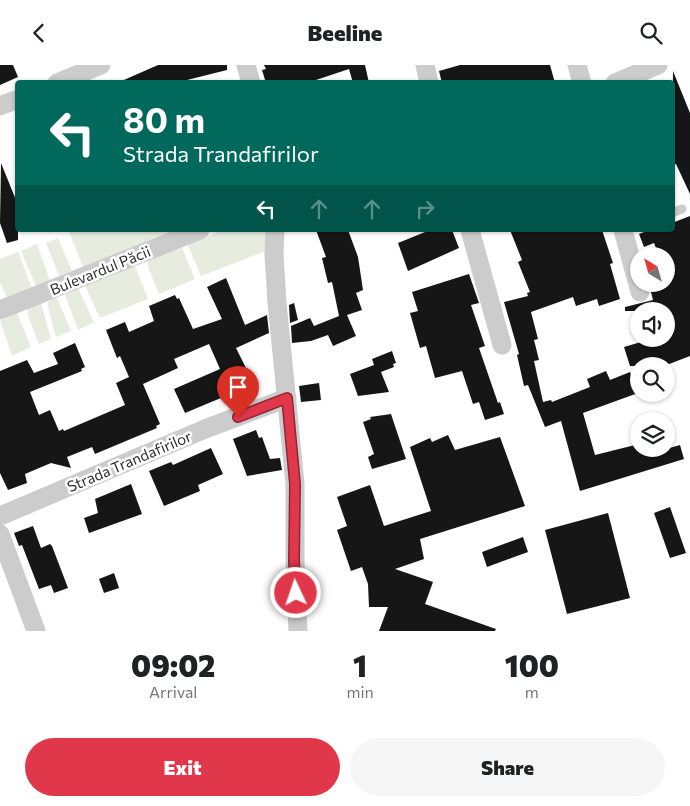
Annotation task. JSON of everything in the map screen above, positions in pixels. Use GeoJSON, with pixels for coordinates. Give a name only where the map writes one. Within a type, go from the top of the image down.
{"type":"FeatureCollection","features":[{"type":"Feature","properties":{"kind":"street"},"geometry":{"type":"LineString","coordinates":[[65,80],[101,65]]}},
{"type":"Feature","properties":{"kind":"street"},"geometry":{"type":"LineString","coordinates":[[246,65],[250,80]]}},
{"type":"Feature","properties":{"kind":"street"},"geometry":{"type":"LineString","coordinates":[[425,65],[429,80]]}},
{"type":"Feature","properties":{"kind":"street"},"geometry":{"type":"LineString","coordinates":[[577,65],[581,80]]}},
{"type":"Feature","properties":{"kind":"street"},"geometry":{"type":"LineString","coordinates":[[622,80],[658,65]]}},
{"type":"Feature","properties":{"kind":"street"},"geometry":{"type":"LineString","coordinates":[[0,106],[15,100]]}},
{"type":"Feature","properties":{"kind":"street","name":"Bulevardul Păcii"},"geometry":{"type":"LineString","coordinates":[[0,310],[195,232]]}},
{"type":"Feature","properties":{"kind":"street"},"geometry":{"type":"LineString","coordinates":[[275,232],[276,303],[295,484],[294,562],[298,631]]}},
{"type":"Feature","properties":{"kind":"street"},"geometry":{"type":"LineString","coordinates":[[471,232],[502,345]]}},
{"type":"Feature","properties":{"kind":"street"},"geometry":{"type":"LineString","coordinates":[[627,232],[630,247]]}},
{"type":"Feature","properties":{"kind":"street","name":"Strada Trandafirilor"},"geometry":{"type":"LineString","coordinates":[[0,516],[205,429],[287,398]]}},
{"type":"Feature","properties":{"kind":"street"},"geometry":{"type":"LineString","coordinates":[[0,535],[36,631]]}},
{"type":"Feature","properties":{"kind":"lane"},"geometry":{"type":"LineString","coordinates":[[675,212],[682,209]]}},
{"type":"Feature","properties":{"kind":"shaded area"},"geometry":{"type":"Polygon","coordinates":[[[69,232],[169,232],[83,267],[69,232]]]}},
{"type":"Feature","properties":{"kind":"shaded area"},"geometry":{"type":"Polygon","coordinates":[[[217,232],[267,232],[270,237],[268,250],[201,276],[188,245],[217,232]]]}},
{"type":"Feature","properties":{"kind":"shaded area"},"geometry":{"type":"Polygon","coordinates":[[[58,238],[72,271],[59,276],[46,243],[58,238]]]}},
{"type":"Feature","properties":{"kind":"shaded area"},"geometry":{"type":"Polygon","coordinates":[[[37,244],[50,281],[36,286],[21,251],[37,244]]]}},
{"type":"Feature","properties":{"kind":"shaded area"},"geometry":{"type":"Polygon","coordinates":[[[182,248],[195,279],[159,294],[148,267],[148,260],[182,248]]]}},
{"type":"Feature","properties":{"kind":"shaded area"},"geometry":{"type":"Polygon","coordinates":[[[18,252],[32,288],[7,298],[0,282],[0,259],[18,252]]]}},
{"type":"Feature","properties":{"kind":"shaded area"},"geometry":{"type":"Polygon","coordinates":[[[133,266],[136,268],[148,299],[100,318],[85,286],[133,266]]]}},
{"type":"Feature","properties":{"kind":"shaded area"},"geometry":{"type":"Polygon","coordinates":[[[78,288],[94,322],[78,330],[65,294],[78,288]]]}},
{"type":"Feature","properties":{"kind":"shaded area"},"geometry":{"type":"Polygon","coordinates":[[[56,296],[71,331],[56,337],[47,303],[56,296]]]}},
{"type":"Feature","properties":{"kind":"shaded area"},"geometry":{"type":"Polygon","coordinates":[[[41,303],[51,339],[39,344],[28,316],[27,308],[41,303]]]}},
{"type":"Feature","properties":{"kind":"shaded area"},"geometry":{"type":"Polygon","coordinates":[[[17,313],[31,347],[12,356],[0,321],[17,313]]]}},
{"type":"Feature","properties":{"kind":"building"},"geometry":{"type":"Polygon","coordinates":[[[0,65],[13,65],[18,77],[0,85],[0,65]]]}},
{"type":"Feature","properties":{"kind":"building"},"geometry":{"type":"Polygon","coordinates":[[[158,65],[227,65],[227,70],[187,80],[124,80],[158,65]]]}},
{"type":"Feature","properties":{"kind":"building"},"geometry":{"type":"Polygon","coordinates":[[[264,65],[365,65],[368,80],[352,80],[349,69],[316,80],[265,80],[262,70],[266,69],[264,65]]]}},
{"type":"Feature","properties":{"kind":"building"},"geometry":{"type":"Polygon","coordinates":[[[460,65],[550,65],[554,80],[441,80],[439,71],[460,65]]]}},
{"type":"Feature","properties":{"kind":"building"},"geometry":{"type":"Polygon","coordinates":[[[673,71],[690,113],[690,194],[675,164],[675,80],[673,80],[673,71]]]}},
{"type":"Feature","properties":{"kind":"building"},"geometry":{"type":"Polygon","coordinates":[[[1,163],[15,198],[15,232],[18,232],[18,240],[7,243],[0,223],[1,163]]]}},
{"type":"Feature","properties":{"kind":"building"},"geometry":{"type":"Polygon","coordinates":[[[690,216],[690,356],[675,362],[675,357],[630,357],[630,366],[624,347],[630,345],[630,347],[675,347],[675,302],[645,302],[653,300],[651,293],[675,293],[675,247],[656,247],[654,243],[644,247],[639,234],[644,232],[675,232],[675,222],[690,216]]]}},
{"type":"Feature","properties":{"kind":"building"},"geometry":{"type":"Polygon","coordinates":[[[317,232],[349,232],[358,257],[363,290],[356,293],[362,310],[347,315],[356,336],[333,346],[328,335],[311,341],[292,343],[291,326],[310,318],[314,326],[339,316],[332,282],[328,283],[322,258],[326,257],[317,232]]]}},
{"type":"Feature","properties":{"kind":"building"},"geometry":{"type":"Polygon","coordinates":[[[425,232],[453,232],[459,248],[408,271],[398,243],[425,232]]]}},
{"type":"Feature","properties":{"kind":"building"},"geometry":{"type":"Polygon","coordinates":[[[511,232],[603,232],[613,263],[610,264],[620,299],[599,306],[597,299],[576,306],[573,297],[531,312],[538,339],[534,340],[539,360],[534,361],[543,402],[551,400],[552,402],[590,387],[587,379],[606,371],[610,380],[630,372],[630,396],[583,413],[595,455],[630,446],[630,457],[675,457],[675,446],[680,445],[684,459],[580,491],[561,421],[545,427],[528,385],[524,386],[517,355],[519,354],[504,302],[528,296],[527,293],[530,292],[518,262],[522,260],[511,232]]]}},
{"type":"Feature","properties":{"kind":"building"},"geometry":{"type":"Polygon","coordinates":[[[469,274],[479,303],[471,305],[485,346],[479,348],[498,403],[500,402],[504,414],[485,420],[479,402],[473,404],[462,371],[435,378],[426,346],[420,348],[410,313],[418,311],[412,292],[469,274]]]}},
{"type":"Feature","properties":{"kind":"building"},"geometry":{"type":"Polygon","coordinates":[[[226,278],[245,325],[267,315],[269,333],[236,348],[251,378],[226,390],[228,395],[185,413],[174,389],[220,369],[209,344],[174,359],[178,368],[143,384],[160,424],[156,426],[157,428],[95,454],[92,447],[67,457],[71,468],[51,463],[25,474],[27,483],[8,490],[0,473],[0,371],[27,360],[34,373],[58,364],[53,353],[75,343],[85,367],[81,369],[82,371],[30,392],[39,415],[50,410],[59,431],[63,429],[64,431],[125,405],[116,383],[129,377],[120,356],[117,358],[106,330],[125,322],[129,332],[154,321],[149,306],[175,295],[177,299],[179,298],[193,329],[222,319],[207,287],[226,278]]]}},
{"type":"Feature","properties":{"kind":"building"},"geometry":{"type":"Polygon","coordinates":[[[294,303],[298,320],[290,323],[289,305],[294,303]]]}},
{"type":"Feature","properties":{"kind":"building"},"geometry":{"type":"Polygon","coordinates":[[[630,306],[630,311],[625,311],[625,307],[630,306]]]}},
{"type":"Feature","properties":{"kind":"building"},"geometry":{"type":"Polygon","coordinates":[[[392,351],[396,363],[393,364],[394,367],[381,372],[389,392],[358,396],[350,374],[374,365],[372,359],[392,351]]]}},
{"type":"Feature","properties":{"kind":"building"},"geometry":{"type":"Polygon","coordinates":[[[319,383],[321,400],[301,402],[299,386],[319,383]]]}},
{"type":"Feature","properties":{"kind":"building"},"geometry":{"type":"Polygon","coordinates":[[[391,414],[406,459],[372,469],[368,457],[374,454],[363,422],[371,419],[370,417],[391,414]]]}},
{"type":"Feature","properties":{"kind":"building"},"geometry":{"type":"Polygon","coordinates":[[[256,430],[259,438],[262,437],[270,459],[280,458],[282,470],[247,476],[233,439],[256,430]]]}},
{"type":"Feature","properties":{"kind":"building"},"geometry":{"type":"Polygon","coordinates":[[[448,435],[455,450],[500,437],[525,506],[420,539],[424,559],[395,569],[433,582],[425,604],[496,629],[495,631],[379,631],[388,607],[369,607],[368,584],[362,567],[351,571],[337,530],[347,526],[337,497],[370,485],[384,526],[431,511],[410,447],[430,438],[432,442],[448,435]]]}},
{"type":"Feature","properties":{"kind":"building"},"geometry":{"type":"Polygon","coordinates":[[[211,448],[223,474],[198,485],[200,491],[164,506],[149,471],[171,462],[173,465],[211,448]]]}},
{"type":"Feature","properties":{"kind":"building"},"geometry":{"type":"Polygon","coordinates":[[[131,484],[142,514],[89,533],[84,518],[98,513],[95,499],[131,484]]]}},
{"type":"Feature","properties":{"kind":"building"},"geometry":{"type":"Polygon","coordinates":[[[670,507],[686,553],[670,558],[654,513],[670,507]]]}},
{"type":"Feature","properties":{"kind":"building"},"geometry":{"type":"Polygon","coordinates":[[[608,513],[630,598],[567,614],[545,530],[608,513]]]}},
{"type":"Feature","properties":{"kind":"building"},"geometry":{"type":"Polygon","coordinates":[[[33,526],[41,548],[50,544],[52,546],[68,588],[54,593],[51,585],[39,589],[22,545],[19,546],[14,533],[33,526]]]}},
{"type":"Feature","properties":{"kind":"building"},"geometry":{"type":"Polygon","coordinates":[[[523,537],[528,552],[487,567],[482,552],[523,537]]]}},
{"type":"Feature","properties":{"kind":"building"},"geometry":{"type":"Polygon","coordinates":[[[114,573],[119,588],[104,593],[99,579],[114,573]]]}},
{"type":"Feature","properties":{"kind":"route"},"geometry":{"type":"LineString","coordinates":[[238,417],[287,398],[295,484],[296,527],[294,562],[296,593]]}}]}
